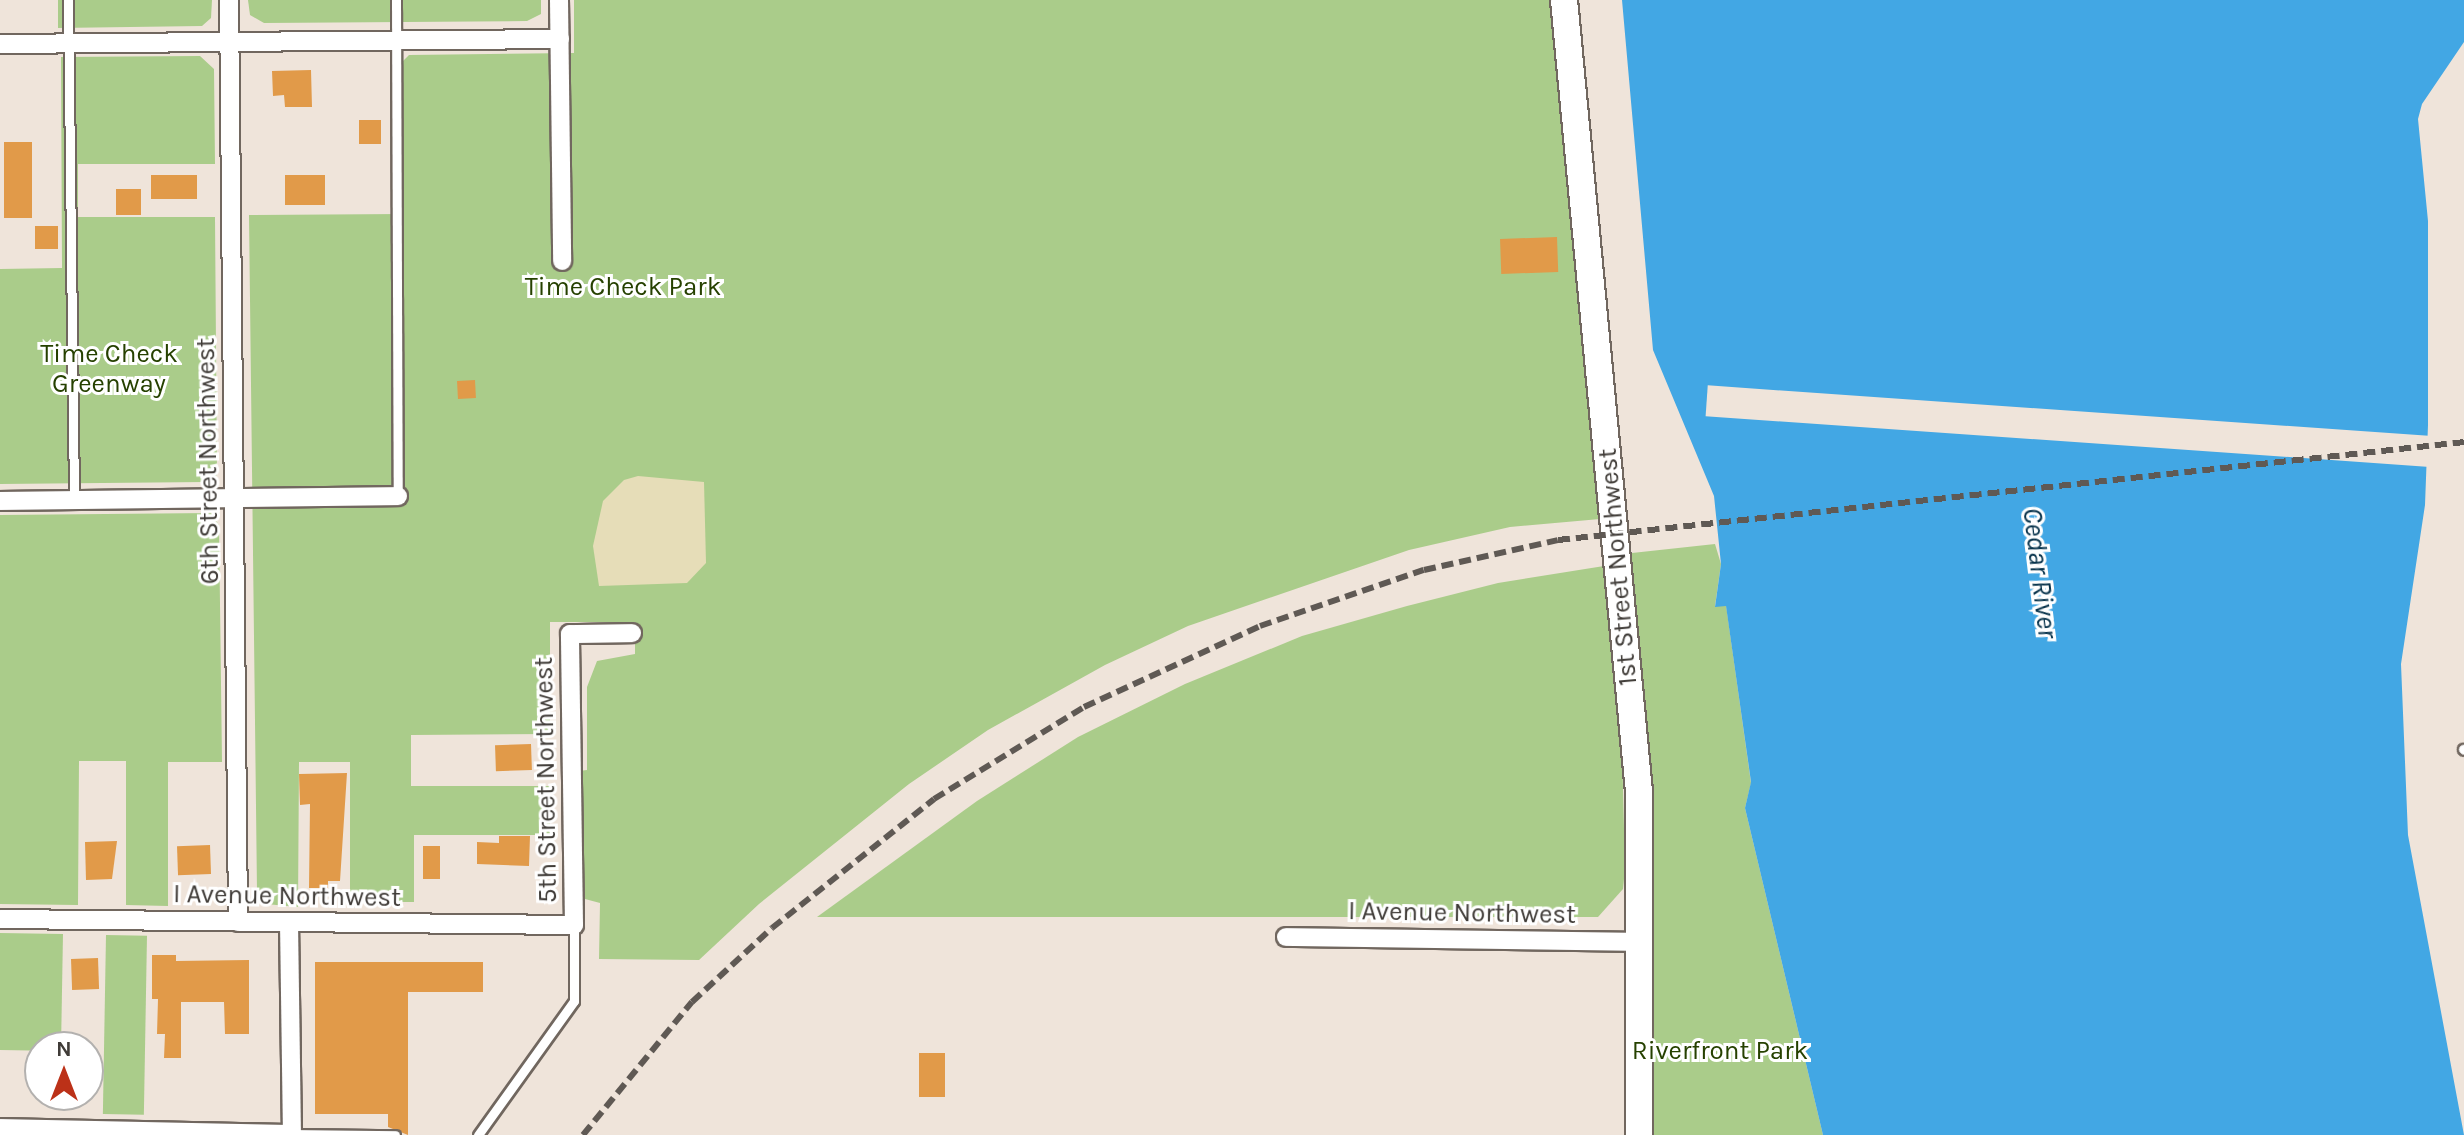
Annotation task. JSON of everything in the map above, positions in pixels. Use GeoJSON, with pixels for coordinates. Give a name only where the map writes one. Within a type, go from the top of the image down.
{"type":"FeatureCollection","features":[{"type":"Feature","properties":{"kind":"street","name":"6th Street Northwest"},"geometry":{"type":"LineString","coordinates":[[229,0],[238,922]]}},
{"type":"Feature","properties":{"kind":"street"},"geometry":{"type":"LineString","coordinates":[[559,0],[562,261]]}},
{"type":"Feature","properties":{"kind":"street","name":"1st Street Northwest"},"geometry":{"type":"LineString","coordinates":[[1564,0],[1639,792],[1639,1135]]}},
{"type":"Feature","properties":{"kind":"street"},"geometry":{"type":"LineString","coordinates":[[0,44],[560,39]]}},
{"type":"Feature","properties":{"kind":"street"},"geometry":{"type":"LineString","coordinates":[[0,501],[398,496]]}},
{"type":"Feature","properties":{"kind":"street","name":"5th Street Northwest"},"geometry":{"type":"LineString","coordinates":[[574,925],[570,634],[632,633]]}},
{"type":"Feature","properties":{"kind":"street","name":"I Avenue Northwest"},"geometry":{"type":"LineString","coordinates":[[0,919],[574,925]]}},
{"type":"Feature","properties":{"kind":"street"},"geometry":{"type":"LineString","coordinates":[[0,1128],[292,1135],[289,922]]}},
{"type":"Feature","properties":{"kind":"street","name":"I Avenue Northwest"},"geometry":{"type":"LineString","coordinates":[[1286,937],[1637,942]]}},
{"type":"Feature","properties":{"kind":"lane"},"geometry":{"type":"LineString","coordinates":[[68,0],[74,500]]}},
{"type":"Feature","properties":{"kind":"lane"},"geometry":{"type":"LineString","coordinates":[[396,0],[398,496]]}},
{"type":"Feature","properties":{"kind":"lane"},"geometry":{"type":"LineString","coordinates":[[478,1135],[574,1001],[574,925]]}},
{"type":"Feature","properties":{"kind":"lane"},"geometry":{"type":"LineString","coordinates":[[292,1135],[395,1135]]}},
{"type":"Feature","properties":{"kind":"green space"},"geometry":{"type":"Polygon","coordinates":[[[58,0],[212,0],[211,18],[202,26],[58,28],[58,0]]]}},
{"type":"Feature","properties":{"kind":"green space"},"geometry":{"type":"Polygon","coordinates":[[[248,0],[541,0],[541,14],[527,21],[264,23],[250,15],[248,0]]]}},
{"type":"Feature","properties":{"kind":"green space","name":"Time Check Park"},"geometry":{"type":"Polygon","coordinates":[[[574,0],[1551,0],[1600,519],[1510,527],[1409,550],[1188,626],[1105,665],[988,730],[909,784],[759,904],[699,960],[599,959],[600,903],[585,899],[582,890],[579,771],[587,770],[587,687],[597,661],[635,654],[635,622],[550,622],[550,734],[411,735],[411,786],[550,786],[550,835],[414,835],[414,902],[350,902],[350,762],[299,762],[298,907],[266,904],[257,891],[249,215],[402,214],[403,61],[409,55],[574,53],[574,0]]]}},
{"type":"Feature","properties":{"kind":"green space","name":"Time Check Greenway"},"geometry":{"type":"Polygon","coordinates":[[[200,56],[214,69],[215,164],[78,164],[78,217],[215,217],[217,475],[205,482],[0,484],[0,269],[62,268],[61,57],[200,56]]]}},
{"type":"Feature","properties":{"kind":"green space"},"geometry":{"type":"Polygon","coordinates":[[[211,513],[219,525],[222,762],[168,762],[168,906],[126,905],[126,761],[79,761],[78,905],[0,904],[0,515],[211,513]]]}},
{"type":"Feature","properties":{"kind":"green space","name":"Riverfront Park"},"geometry":{"type":"Polygon","coordinates":[[[1715,544],[1721,564],[1715,606],[1726,605],[1751,783],[1745,808],[1823,1135],[1640,1135],[1628,670],[1632,553],[1715,544]]]}},
{"type":"Feature","properties":{"kind":"green space"},"geometry":{"type":"Polygon","coordinates":[[[1604,566],[1622,748],[1625,869],[1623,889],[1598,917],[817,917],[977,801],[1078,737],[1185,684],[1302,636],[1407,606],[1498,583],[1604,566]]]}},
{"type":"Feature","properties":{"kind":"green space"},"geometry":{"type":"Polygon","coordinates":[[[0,933],[63,934],[61,1031],[24,1031],[24,1050],[0,1050],[0,933]]]}},
{"type":"Feature","properties":{"kind":"green space"},"geometry":{"type":"Polygon","coordinates":[[[106,935],[147,936],[144,1115],[103,1114],[106,935]]]}},
{"type":"Feature","properties":{"kind":"sand"},"geometry":{"type":"Polygon","coordinates":[[[638,476],[704,482],[706,563],[687,583],[599,586],[593,546],[603,501],[624,480],[638,476]]]}},
{"type":"Feature","properties":{"kind":"water","name":"Cedar River"},"geometry":{"type":"Polygon","coordinates":[[[1622,0],[2464,0],[2464,42],[2422,104],[2418,119],[2428,221],[2428,425],[2425,505],[2401,664],[2408,835],[2464,1135],[1823,1135],[1745,808],[1751,782],[1726,606],[1715,607],[1721,564],[1714,496],[1653,350],[1622,0]]]}},
{"type":"Feature","properties":{"kind":"pier"},"geometry":{"type":"Polygon","coordinates":[[[1708,385],[2432,436],[2430,467],[1706,416],[1708,385]]]}},
{"type":"Feature","properties":{"kind":"building"},"geometry":{"type":"Polygon","coordinates":[[[311,70],[312,107],[285,107],[284,95],[273,96],[272,71],[311,70]]]}},
{"type":"Feature","properties":{"kind":"building"},"geometry":{"type":"Polygon","coordinates":[[[359,120],[381,120],[381,144],[359,144],[359,120]]]}},
{"type":"Feature","properties":{"kind":"building"},"geometry":{"type":"Polygon","coordinates":[[[4,142],[32,142],[32,218],[4,218],[4,142]]]}},
{"type":"Feature","properties":{"kind":"building"},"geometry":{"type":"Polygon","coordinates":[[[151,175],[197,175],[197,199],[151,199],[151,175]]]}},
{"type":"Feature","properties":{"kind":"building"},"geometry":{"type":"Polygon","coordinates":[[[285,175],[325,175],[325,205],[285,205],[285,175]]]}},
{"type":"Feature","properties":{"kind":"building"},"geometry":{"type":"Polygon","coordinates":[[[116,189],[141,189],[141,215],[116,215],[116,189]]]}},
{"type":"Feature","properties":{"kind":"building"},"geometry":{"type":"Polygon","coordinates":[[[35,226],[58,226],[58,249],[35,249],[35,226]]]}},
{"type":"Feature","properties":{"kind":"building"},"geometry":{"type":"Polygon","coordinates":[[[1557,237],[1558,272],[1501,274],[1500,239],[1557,237]]]}},
{"type":"Feature","properties":{"kind":"building"},"geometry":{"type":"Polygon","coordinates":[[[475,380],[476,398],[458,399],[457,381],[475,380]]]}},
{"type":"Feature","properties":{"kind":"building"},"geometry":{"type":"Polygon","coordinates":[[[531,744],[532,770],[496,771],[495,745],[531,744]]]}},
{"type":"Feature","properties":{"kind":"building"},"geometry":{"type":"Polygon","coordinates":[[[347,773],[340,881],[328,881],[328,888],[309,888],[310,804],[300,805],[299,774],[347,773]]]}},
{"type":"Feature","properties":{"kind":"building"},"geometry":{"type":"Polygon","coordinates":[[[499,836],[530,836],[529,866],[477,864],[477,842],[499,843],[499,836]]]}},
{"type":"Feature","properties":{"kind":"building"},"geometry":{"type":"Polygon","coordinates":[[[117,841],[112,879],[86,880],[85,842],[117,841]]]}},
{"type":"Feature","properties":{"kind":"building"},"geometry":{"type":"Polygon","coordinates":[[[210,845],[211,874],[178,875],[177,846],[210,845]]]}},
{"type":"Feature","properties":{"kind":"building"},"geometry":{"type":"Polygon","coordinates":[[[423,846],[440,846],[440,879],[423,879],[423,846]]]}},
{"type":"Feature","properties":{"kind":"building"},"geometry":{"type":"Polygon","coordinates":[[[152,955],[176,955],[176,961],[249,960],[249,1034],[225,1034],[224,1002],[181,1002],[181,1058],[164,1058],[165,1034],[157,1034],[158,999],[152,999],[152,955]]]}},
{"type":"Feature","properties":{"kind":"building"},"geometry":{"type":"Polygon","coordinates":[[[98,958],[99,989],[72,990],[71,959],[98,958]]]}},
{"type":"Feature","properties":{"kind":"building"},"geometry":{"type":"Polygon","coordinates":[[[315,962],[483,962],[483,992],[408,992],[408,1135],[388,1127],[388,1114],[315,1114],[315,962]]]}},
{"type":"Feature","properties":{"kind":"building"},"geometry":{"type":"Polygon","coordinates":[[[919,1053],[945,1053],[945,1097],[919,1097],[919,1053]]]}},
{"type":"Feature","properties":{"kind":"railway"},"geometry":{"type":"LineString","coordinates":[[583,1135],[692,1002],[772,928],[934,799],[1084,707],[1260,626],[1424,570],[1558,540],[2464,442]]}}]}
